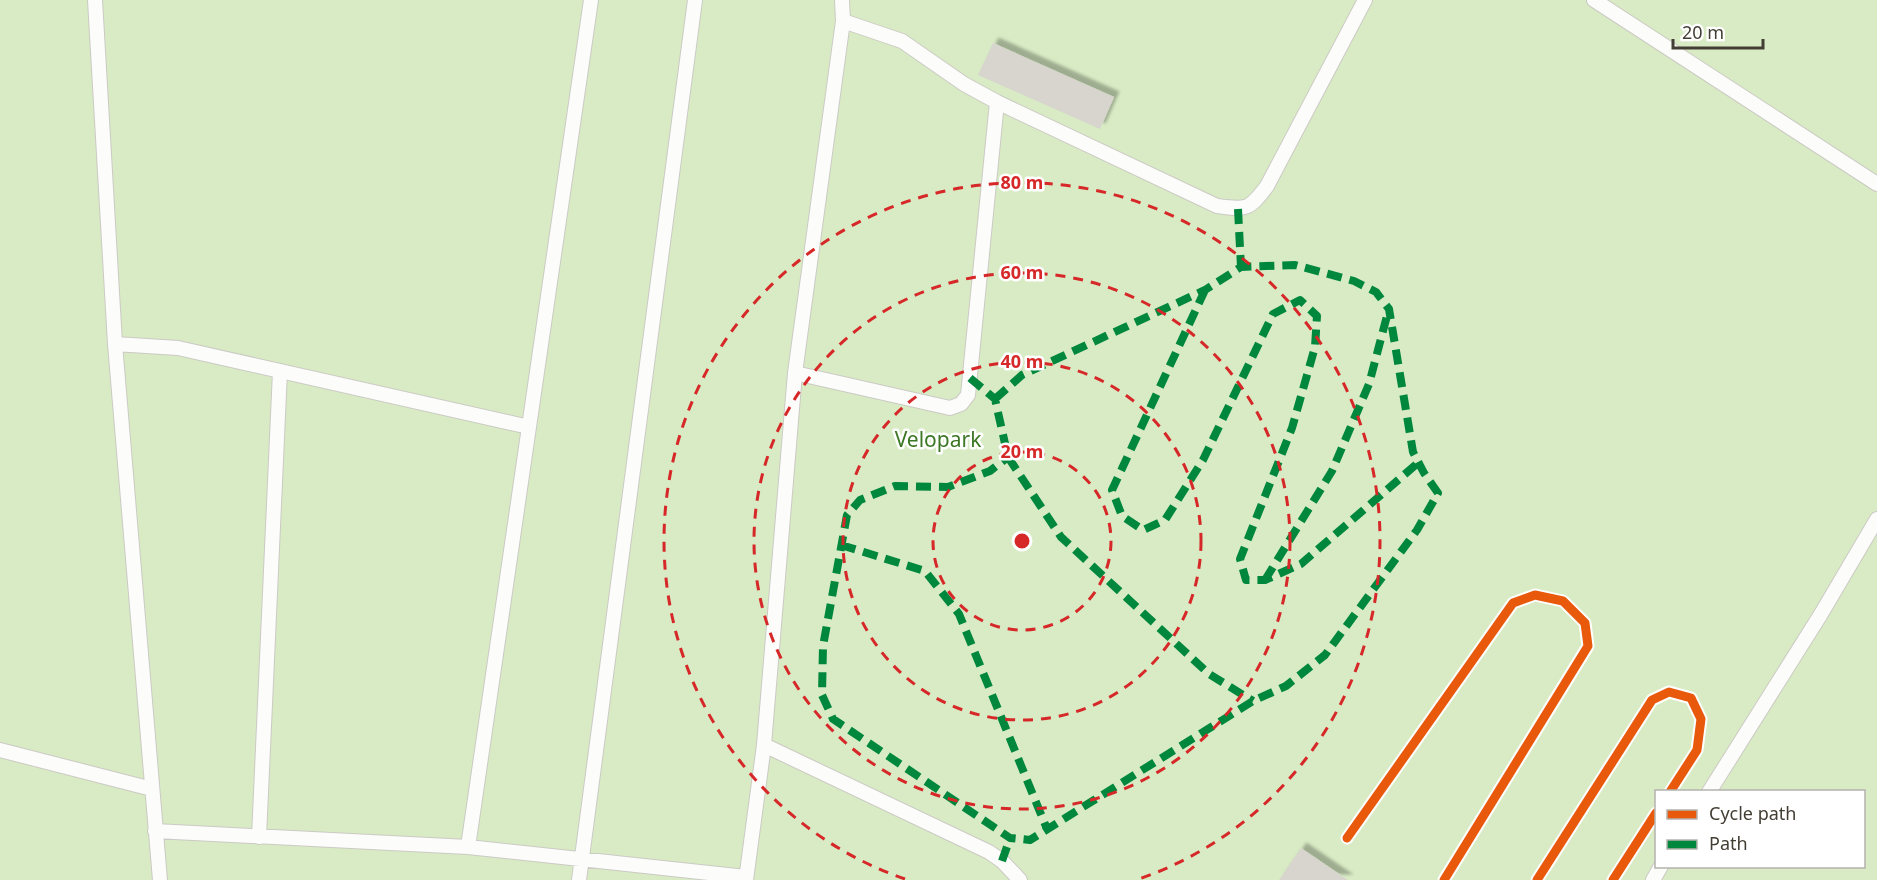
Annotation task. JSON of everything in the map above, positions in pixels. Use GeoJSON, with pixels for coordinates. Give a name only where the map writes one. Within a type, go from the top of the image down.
{"type":"FeatureCollection","features":[{"type":"Feature","properties":{"kind":"lane"},"geometry":{"type":"LineString","coordinates":[[95,0],[115,344],[160,880]]}},
{"type":"Feature","properties":{"kind":"lane"},"geometry":{"type":"LineString","coordinates":[[468,847],[591,0]]}},
{"type":"Feature","properties":{"kind":"lane"},"geometry":{"type":"LineString","coordinates":[[579,880],[695,0]]}},
{"type":"Feature","properties":{"kind":"lane"},"geometry":{"type":"LineString","coordinates":[[155,831],[468,847],[746,878],[764,745],[795,373],[843,21],[842,0]]}},
{"type":"Feature","properties":{"kind":"lane"},"geometry":{"type":"LineString","coordinates":[[843,21],[902,41],[964,84],[997,102],[1217,206],[1238,209],[1253,205],[1268,186],[1365,0]]}},
{"type":"Feature","properties":{"kind":"lane"},"geometry":{"type":"LineString","coordinates":[[1594,0],[1877,184]]}},
{"type":"Feature","properties":{"kind":"lane"},"geometry":{"type":"LineString","coordinates":[[795,373],[950,408],[961,404],[968,395],[997,102]]}},
{"type":"Feature","properties":{"kind":"lane"},"geometry":{"type":"LineString","coordinates":[[115,344],[178,348],[529,427]]}},
{"type":"Feature","properties":{"kind":"lane"},"geometry":{"type":"LineString","coordinates":[[259,837],[280,371]]}},
{"type":"Feature","properties":{"kind":"lane"},"geometry":{"type":"LineString","coordinates":[[1710,790],[1821,614],[1877,519]]}},
{"type":"Feature","properties":{"kind":"lane"},"geometry":{"type":"LineString","coordinates":[[764,745],[989,852],[1002,861],[1020,880]]}},
{"type":"Feature","properties":{"kind":"lane"},"geometry":{"type":"LineString","coordinates":[[0,750],[152,789]]}},
{"type":"Feature","properties":{"kind":"green space","name":"Velopark"},"geometry":{"type":"Polygon","coordinates":[[[0,0],[1877,0],[1877,880],[0,880],[0,0]]]}},
{"type":"Feature","properties":{"kind":"building"},"geometry":{"type":"Polygon","coordinates":[[[993,43],[1114,97],[1100,129],[978,75],[993,43]]]}},
{"type":"Feature","properties":{"kind":"building"},"geometry":{"type":"Polygon","coordinates":[[[1301,848],[1348,880],[1279,880],[1301,848]]]}},
{"type":"Feature","properties":{"kind":"marked path"},"geometry":{"type":"LineString","coordinates":[[1238,209],[1241,267]]}},
{"type":"Feature","properties":{"kind":"marked path"},"geometry":{"type":"LineString","coordinates":[[995,399],[1022,375],[1205,290],[1241,267],[1295,265],[1354,281],[1376,292],[1389,309],[1413,452],[1438,493],[1417,530],[1325,655],[1286,686],[1253,701],[1030,840],[1010,838],[833,719],[822,695],[823,646],[847,515],[860,500],[895,486],[948,487],[990,471],[1008,457]]}},
{"type":"Feature","properties":{"kind":"marked path"},"geometry":{"type":"LineString","coordinates":[[1205,290],[1112,490],[1122,516],[1143,530],[1165,520],[1203,460],[1273,314],[1300,300],[1317,316],[1315,347],[1292,428],[1240,559],[1246,580],[1265,580],[1301,564],[1419,462]]}},
{"type":"Feature","properties":{"kind":"marked path"},"geometry":{"type":"LineString","coordinates":[[1265,580],[1332,471],[1369,384],[1388,312]]}},
{"type":"Feature","properties":{"kind":"marked path"},"geometry":{"type":"LineString","coordinates":[[970,378],[995,399],[1008,457],[1061,537],[1209,674],[1253,701]]}},
{"type":"Feature","properties":{"kind":"marked path"},"geometry":{"type":"LineString","coordinates":[[841,545],[925,571],[959,614],[1047,829]]}},
{"type":"Feature","properties":{"kind":"marked path"},"geometry":{"type":"LineString","coordinates":[[1002,861],[1010,838]]}},
{"type":"Feature","properties":{"kind":"cycle path"},"geometry":{"type":"LineString","coordinates":[[1347,838],[1513,603],[1535,595],[1563,601],[1585,623],[1588,646],[1444,880]]}},
{"type":"Feature","properties":{"kind":"cycle path"},"geometry":{"type":"LineString","coordinates":[[1537,880],[1652,700],[1669,692],[1691,698],[1701,719],[1697,750],[1671,790]]}},
{"type":"Feature","properties":{"kind":"cycle path"},"geometry":{"type":"LineString","coordinates":[[1613,880],[1655,815]]}}]}
